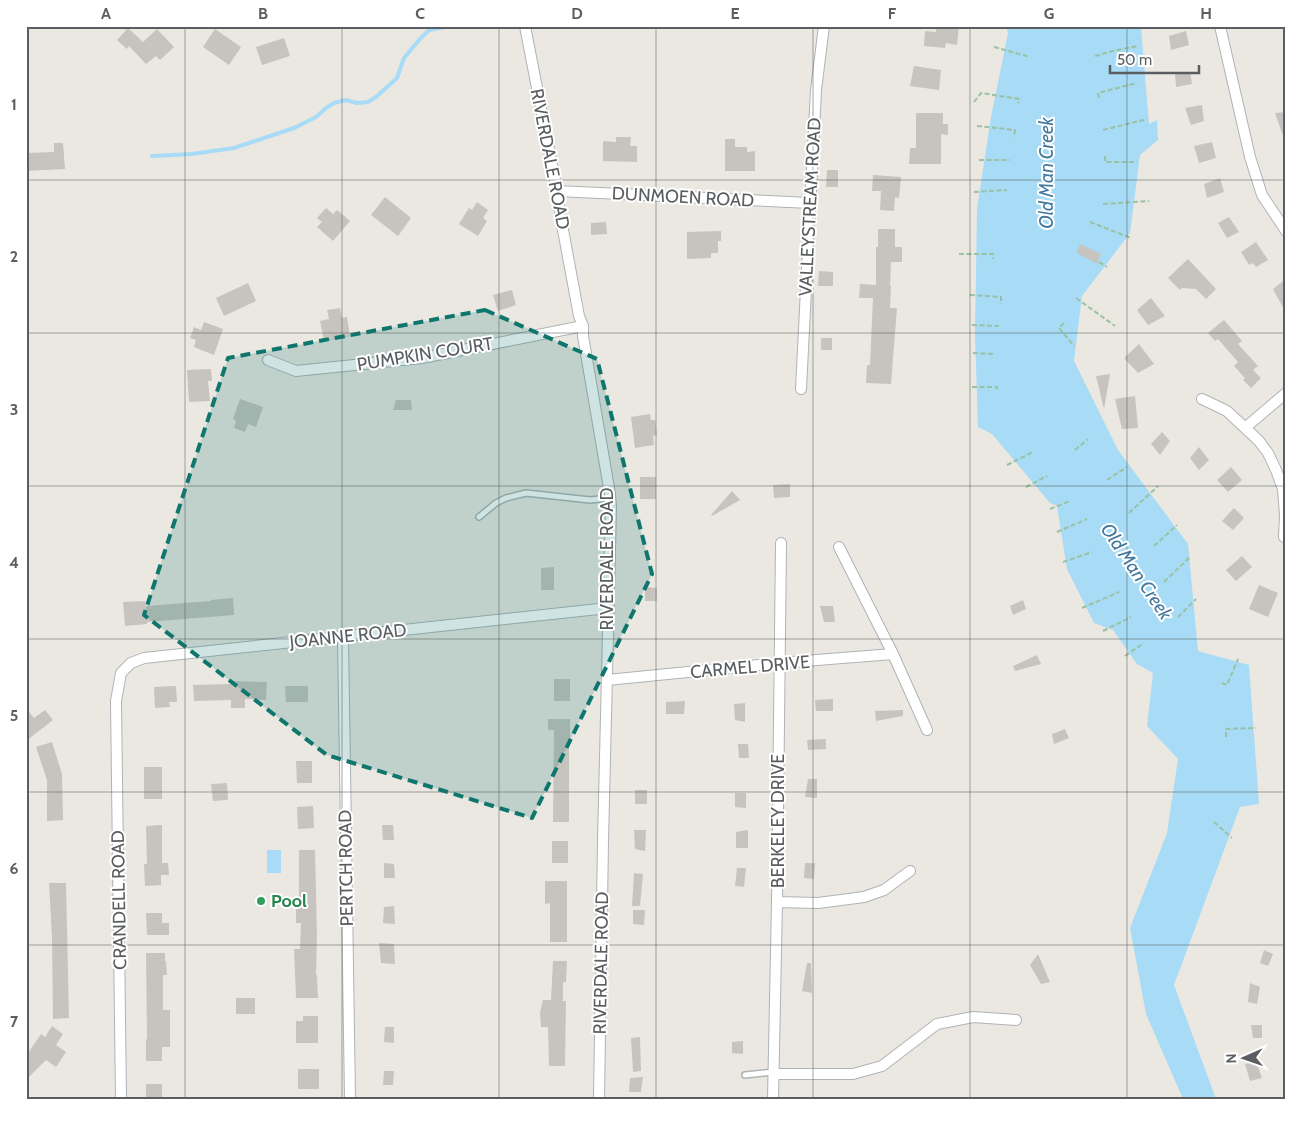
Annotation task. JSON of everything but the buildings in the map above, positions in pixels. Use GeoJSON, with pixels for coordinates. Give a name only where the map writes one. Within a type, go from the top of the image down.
{"type":"FeatureCollection","features":[{"type":"Feature","properties":{"kind":"street","name":"RIVERDALE ROAD"},"geometry":{"type":"LineString","coordinates":[[524,26],[557,191],[579,316],[583,326],[583,336],[610,498],[599,1099]]}},
{"type":"Feature","properties":{"kind":"street","name":"VALLEYSTREAM ROAD"},"geometry":{"type":"LineString","coordinates":[[801,389],[816,90],[824,26]]}},
{"type":"Feature","properties":{"kind":"street"},"geometry":{"type":"LineString","coordinates":[[1220,26],[1250,157],[1262,195],[1285,230]]}},
{"type":"Feature","properties":{"kind":"street","name":"DUNMOEN ROAD"},"geometry":{"type":"LineString","coordinates":[[557,191],[810,203]]}},
{"type":"Feature","properties":{"kind":"street","name":"PUMPKIN COURT"},"geometry":{"type":"LineString","coordinates":[[268,360],[296,371],[413,358],[583,326]]}},
{"type":"Feature","properties":{"kind":"street"},"geometry":{"type":"LineString","coordinates":[[1246,427],[1286,393]]}},
{"type":"Feature","properties":{"kind":"street"},"geometry":{"type":"LineString","coordinates":[[1202,398],[1227,411],[1246,427],[1268,454],[1283,489],[1284,537]]}},
{"type":"Feature","properties":{"kind":"street","name":"BERKELEY DRIVE"},"geometry":{"type":"LineString","coordinates":[[774,1099],[781,543]]}},
{"type":"Feature","properties":{"kind":"street"},"geometry":{"type":"LineString","coordinates":[[839,547],[893,654],[927,730]]}},
{"type":"Feature","properties":{"kind":"street","name":"JOANNE ROAD"},"geometry":{"type":"LineString","coordinates":[[116,701],[121,673],[131,663],[144,658],[608,608]]}},
{"type":"Feature","properties":{"kind":"street","name":"PERTCH ROAD"},"geometry":{"type":"LineString","coordinates":[[343,637],[350,1099]]}},
{"type":"Feature","properties":{"kind":"street","name":"CARMEL DRIVE"},"geometry":{"type":"LineString","coordinates":[[607,680],[893,654]]}},
{"type":"Feature","properties":{"kind":"street","name":"CRANDELL ROAD"},"geometry":{"type":"LineString","coordinates":[[116,701],[121,1099]]}},
{"type":"Feature","properties":{"kind":"street"},"geometry":{"type":"LineString","coordinates":[[777,902],[818,903],[864,897],[884,890],[910,870]]}},
{"type":"Feature","properties":{"kind":"street"},"geometry":{"type":"LineString","coordinates":[[774,1073],[853,1074],[882,1066],[936,1024],[973,1017],[1016,1020]]}},
{"type":"Feature","properties":{"kind":"lane"},"geometry":{"type":"LineString","coordinates":[[479,517],[496,503],[506,498],[526,493],[590,500],[610,498]]}},
{"type":"Feature","properties":{"kind":"lane"},"geometry":{"type":"LineString","coordinates":[[745,1074],[774,1073]]}},
{"type":"Feature","properties":{"kind":"path"},"geometry":{"type":"LineString","coordinates":[[1095,56],[1138,46]]}},
{"type":"Feature","properties":{"kind":"path"},"geometry":{"type":"LineString","coordinates":[[994,47],[1030,57]]}},
{"type":"Feature","properties":{"kind":"path"},"geometry":{"type":"LineString","coordinates":[[1099,98],[1098,93],[1137,83]]}},
{"type":"Feature","properties":{"kind":"path"},"geometry":{"type":"LineString","coordinates":[[974,102],[981,94],[1019,99],[1018,103]]}},
{"type":"Feature","properties":{"kind":"path"},"geometry":{"type":"LineString","coordinates":[[1103,130],[1146,119]]}},
{"type":"Feature","properties":{"kind":"path"},"geometry":{"type":"LineString","coordinates":[[978,126],[1015,130],[1014,137]]}},
{"type":"Feature","properties":{"kind":"path"},"geometry":{"type":"LineString","coordinates":[[1105,156],[1105,162],[1137,162]]}},
{"type":"Feature","properties":{"kind":"path"},"geometry":{"type":"LineString","coordinates":[[980,160],[1010,160]]}},
{"type":"Feature","properties":{"kind":"path"},"geometry":{"type":"LineString","coordinates":[[974,192],[1007,190]]}},
{"type":"Feature","properties":{"kind":"path"},"geometry":{"type":"LineString","coordinates":[[1103,204],[1149,200]]}},
{"type":"Feature","properties":{"kind":"path"},"geometry":{"type":"LineString","coordinates":[[1090,222],[1131,238]]}},
{"type":"Feature","properties":{"kind":"path"},"geometry":{"type":"LineString","coordinates":[[959,254],[993,254],[993,259]]}},
{"type":"Feature","properties":{"kind":"path"},"geometry":{"type":"LineString","coordinates":[[1099,262],[1107,267]]}},
{"type":"Feature","properties":{"kind":"path"},"geometry":{"type":"LineString","coordinates":[[970,295],[1001,298],[1000,304]]}},
{"type":"Feature","properties":{"kind":"path"},"geometry":{"type":"LineString","coordinates":[[1076,298],[1115,326]]}},
{"type":"Feature","properties":{"kind":"path"},"geometry":{"type":"LineString","coordinates":[[1064,323],[1059,328],[1074,346]]}},
{"type":"Feature","properties":{"kind":"path"},"geometry":{"type":"LineString","coordinates":[[972,325],[999,326]]}},
{"type":"Feature","properties":{"kind":"path"},"geometry":{"type":"LineString","coordinates":[[973,353],[992,354],[992,358]]}},
{"type":"Feature","properties":{"kind":"path"},"geometry":{"type":"LineString","coordinates":[[972,387],[997,387],[996,391]]}},
{"type":"Feature","properties":{"kind":"path"},"geometry":{"type":"LineString","coordinates":[[1075,450],[1088,438]]}},
{"type":"Feature","properties":{"kind":"path"},"geometry":{"type":"LineString","coordinates":[[1007,465],[1033,452]]}},
{"type":"Feature","properties":{"kind":"path"},"geometry":{"type":"LineString","coordinates":[[1107,480],[1127,467]]}},
{"type":"Feature","properties":{"kind":"path"},"geometry":{"type":"LineString","coordinates":[[1026,487],[1047,476]]}},
{"type":"Feature","properties":{"kind":"path"},"geometry":{"type":"LineString","coordinates":[[1129,513],[1158,486]]}},
{"type":"Feature","properties":{"kind":"path"},"geometry":{"type":"LineString","coordinates":[[1050,509],[1070,500]]}},
{"type":"Feature","properties":{"kind":"path"},"geometry":{"type":"LineString","coordinates":[[1057,532],[1087,519]]}},
{"type":"Feature","properties":{"kind":"path"},"geometry":{"type":"LineString","coordinates":[[1154,546],[1177,525]]}},
{"type":"Feature","properties":{"kind":"path"},"geometry":{"type":"LineString","coordinates":[[1063,562],[1092,552]]}},
{"type":"Feature","properties":{"kind":"path"},"geometry":{"type":"LineString","coordinates":[[1164,582],[1191,556]]}},
{"type":"Feature","properties":{"kind":"path"},"geometry":{"type":"LineString","coordinates":[[1082,608],[1119,592]]}},
{"type":"Feature","properties":{"kind":"path"},"geometry":{"type":"LineString","coordinates":[[1178,617],[1196,599]]}},
{"type":"Feature","properties":{"kind":"path"},"geometry":{"type":"LineString","coordinates":[[1103,631],[1131,617]]}},
{"type":"Feature","properties":{"kind":"path"},"geometry":{"type":"LineString","coordinates":[[1124,656],[1144,643]]}},
{"type":"Feature","properties":{"kind":"path"},"geometry":{"type":"LineString","coordinates":[[1222,683],[1227,685],[1238,659]]}},
{"type":"Feature","properties":{"kind":"path"},"geometry":{"type":"LineString","coordinates":[[1226,738],[1226,729],[1256,728]]}},
{"type":"Feature","properties":{"kind":"path"},"geometry":{"type":"LineString","coordinates":[[1214,822],[1232,838]]}},
{"type":"Feature","properties":{"kind":"highlighted area"},"geometry":{"type":"Polygon","coordinates":[[[485,310],[597,359],[652,574],[532,818],[327,755],[144,615],[228,358],[485,310]]]}},
{"type":"Feature","properties":{"kind":"water","name":"Old Man Creek"},"geometry":{"type":"Polygon","coordinates":[[[1006,26],[1140,26],[1141,28],[1149,124],[1157,120],[1158,140],[1140,155],[1130,233],[1082,296],[1074,361],[1118,450],[1188,544],[1198,651],[1249,665],[1259,804],[1240,807],[1174,985],[1216,1099],[1183,1099],[1146,1014],[1130,928],[1167,833],[1178,759],[1147,726],[1153,673],[1137,664],[1113,630],[1094,623],[1067,569],[1057,506],[1050,503],[992,434],[978,427],[975,335],[977,209],[991,117],[1008,33],[1006,26]]]}},
{"type":"Feature","properties":{"kind":"water"},"geometry":{"type":"Polygon","coordinates":[[[267,850],[281,850],[281,873],[267,873],[267,850]]]}},
{"type":"Feature","properties":{"kind":"waterway"},"geometry":{"type":"LineString","coordinates":[[152,156],[192,154],[234,148],[294,128],[316,117],[334,103],[346,100],[357,103],[368,102],[397,78],[404,58],[429,30],[450,26]]}},
{"type":"Feature","properties":{"kind":"place","name":"Pool"},"geometry":{"type":"Point","coordinates":[261,901]}}]}
